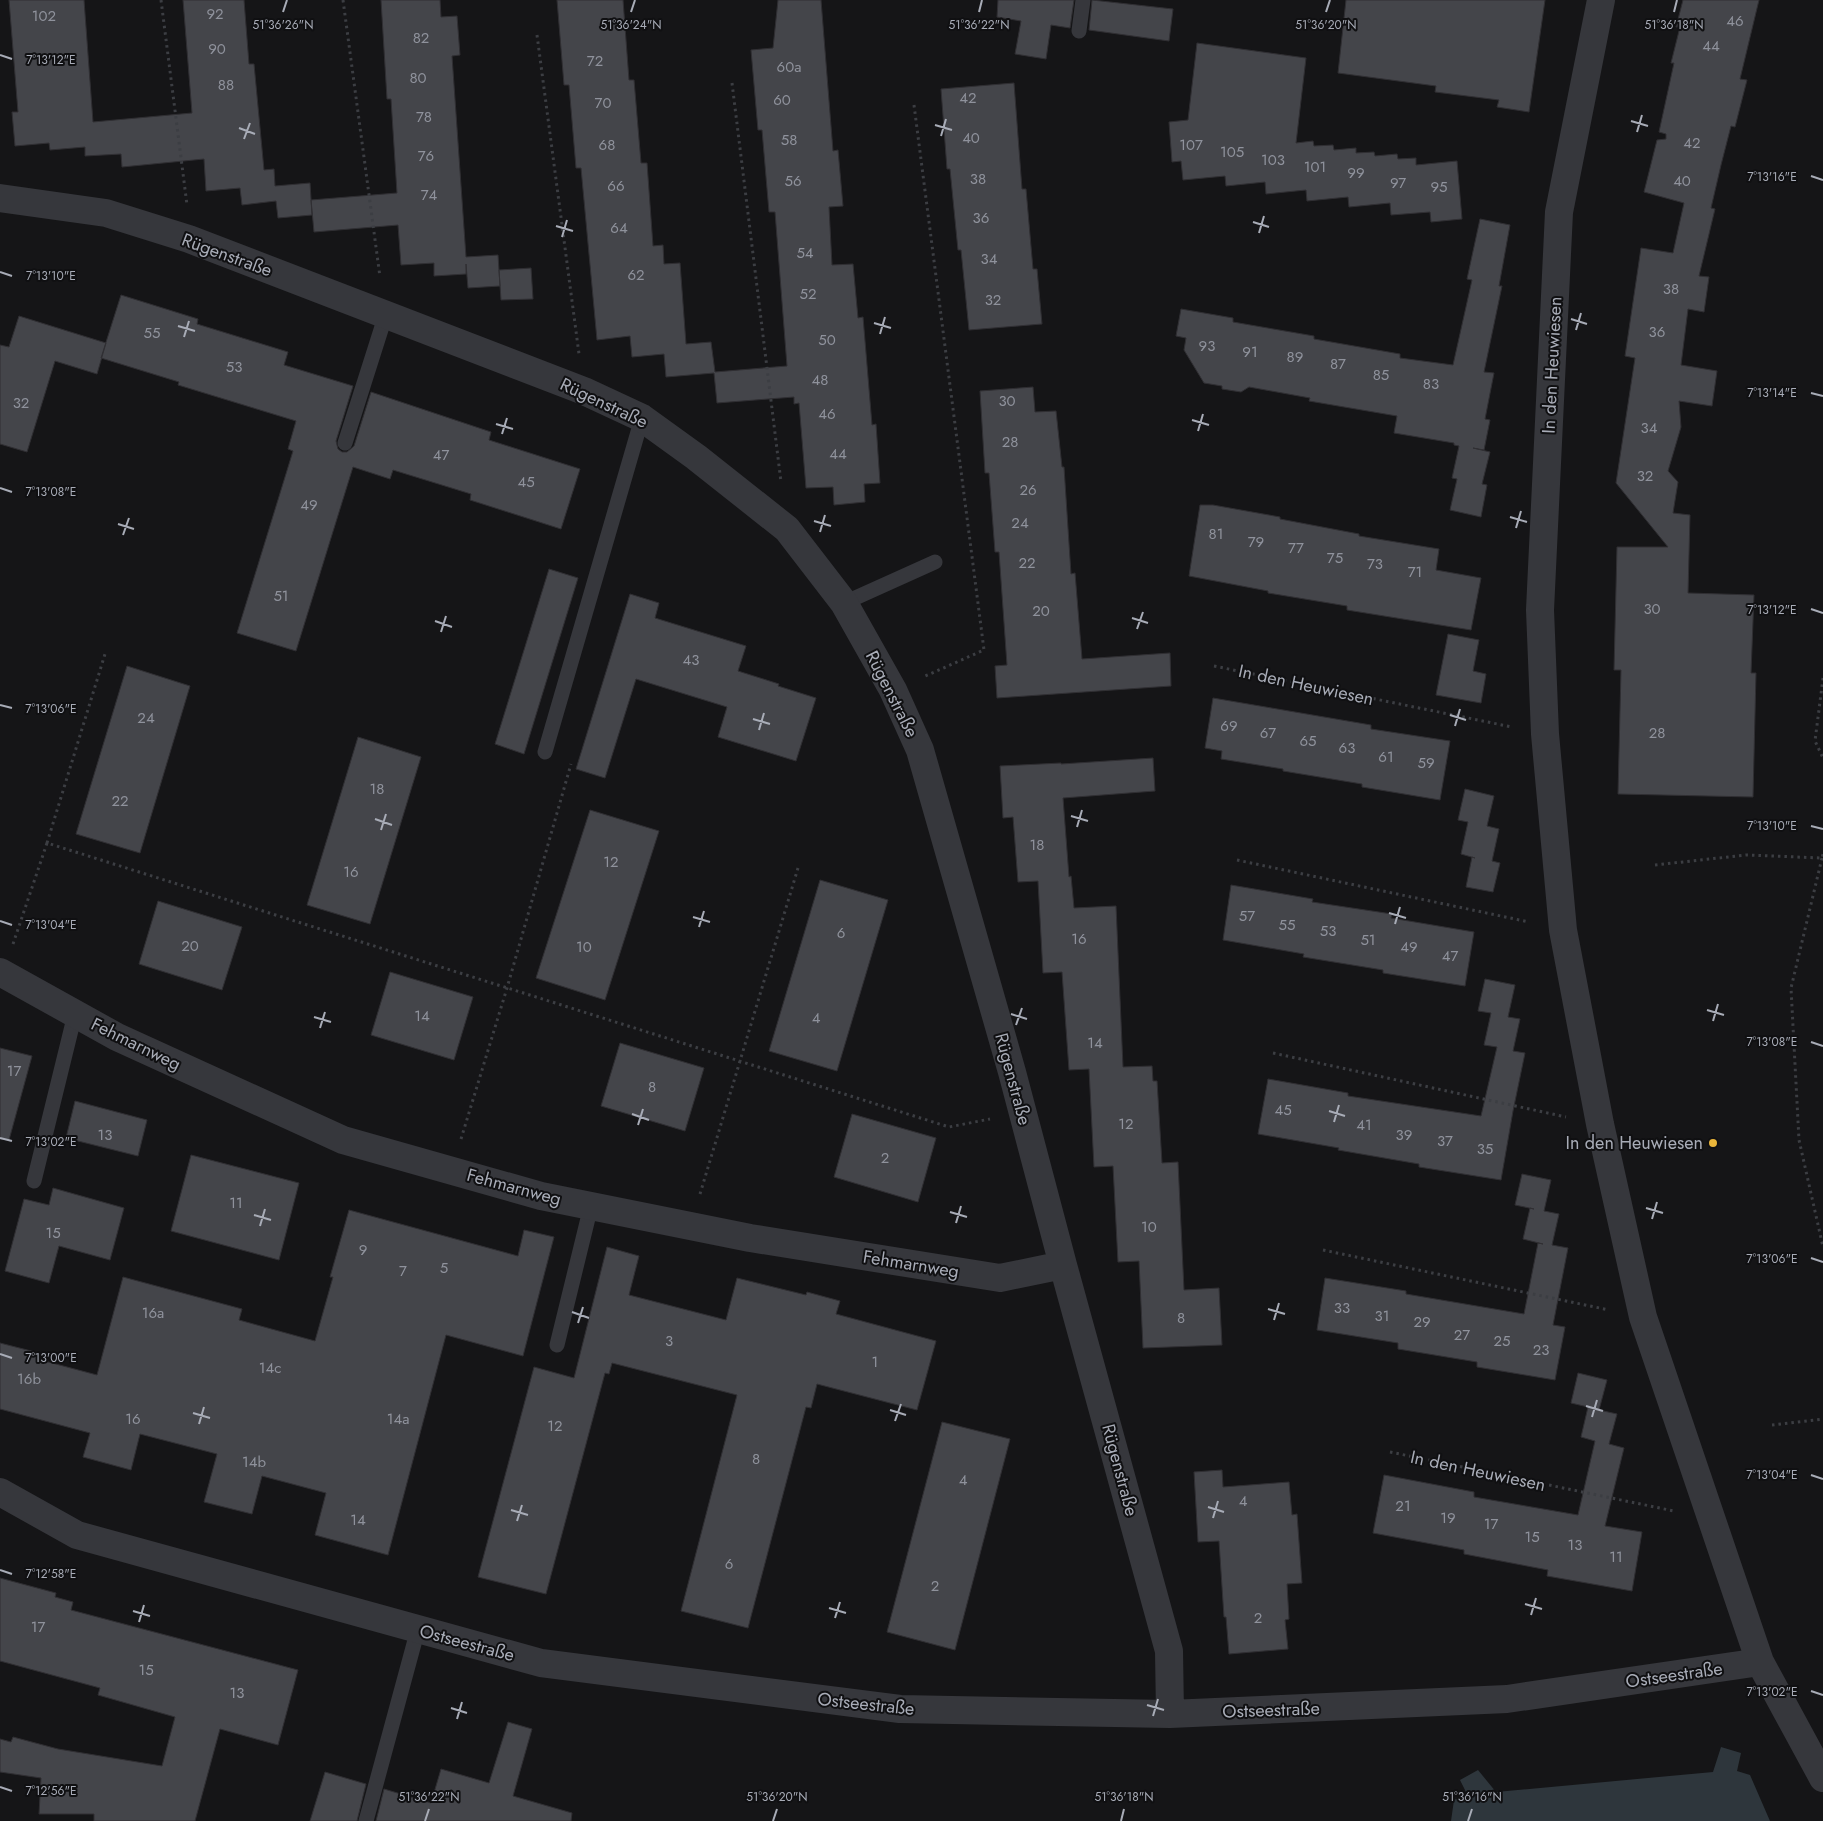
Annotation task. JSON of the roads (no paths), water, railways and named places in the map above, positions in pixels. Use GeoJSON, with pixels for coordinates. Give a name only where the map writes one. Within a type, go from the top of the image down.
{"type":"FeatureCollection","features":[{"type":"Feature","properties":{"kind":"street","name":"In den Heuwiesen"},"geometry":{"type":"LineString","coordinates":[[1601,0],[1559,212],[1540,610],[1545,734],[1563,930],[1600,1124],[1643,1317],[1760,1662],[1823,1778]]}},
{"type":"Feature","properties":{"kind":"street","name":"Rügenstraße"},"geometry":{"type":"LineString","coordinates":[[0,198],[106,213],[189,240],[584,391],[642,418],[696,456],[787,529],[844,603],[893,690],[920,750],[1023,1113],[1169,1651],[1170,1714]]}},
{"type":"Feature","properties":{"kind":"street","name":"Fehmarnweg"},"geometry":{"type":"LineString","coordinates":[[2,973],[116,1037],[343,1140],[541,1196],[750,1238],[1000,1278],[1063,1265]]}},
{"type":"Feature","properties":{"kind":"street","name":"Ostseestraße"},"geometry":{"type":"LineString","coordinates":[[0,1492],[77,1535],[541,1663],[900,1709],[1170,1714],[1508,1700],[1760,1662]]}},
{"type":"Feature","properties":{"kind":"lane"},"geometry":{"type":"LineString","coordinates":[[1079,31],[1083,0]]}},
{"type":"Feature","properties":{"kind":"lane"},"geometry":{"type":"LineString","coordinates":[[345,443],[386,314]]}},
{"type":"Feature","properties":{"kind":"lane"},"geometry":{"type":"LineString","coordinates":[[545,752],[642,418]]}},
{"type":"Feature","properties":{"kind":"lane"},"geometry":{"type":"LineString","coordinates":[[844,603],[936,562]]}},
{"type":"Feature","properties":{"kind":"lane"},"geometry":{"type":"LineString","coordinates":[[34,1181],[75,1014]]}},
{"type":"Feature","properties":{"kind":"lane"},"geometry":{"type":"LineString","coordinates":[[557,1345],[591,1206]]}},
{"type":"Feature","properties":{"kind":"lane"},"geometry":{"type":"LineString","coordinates":[[366,1821],[418,1630]]}},
{"type":"Feature","properties":{"kind":"place","name":"In den Heuwiesen"},"geometry":{"type":"Point","coordinates":[1713,1143]}}]}
